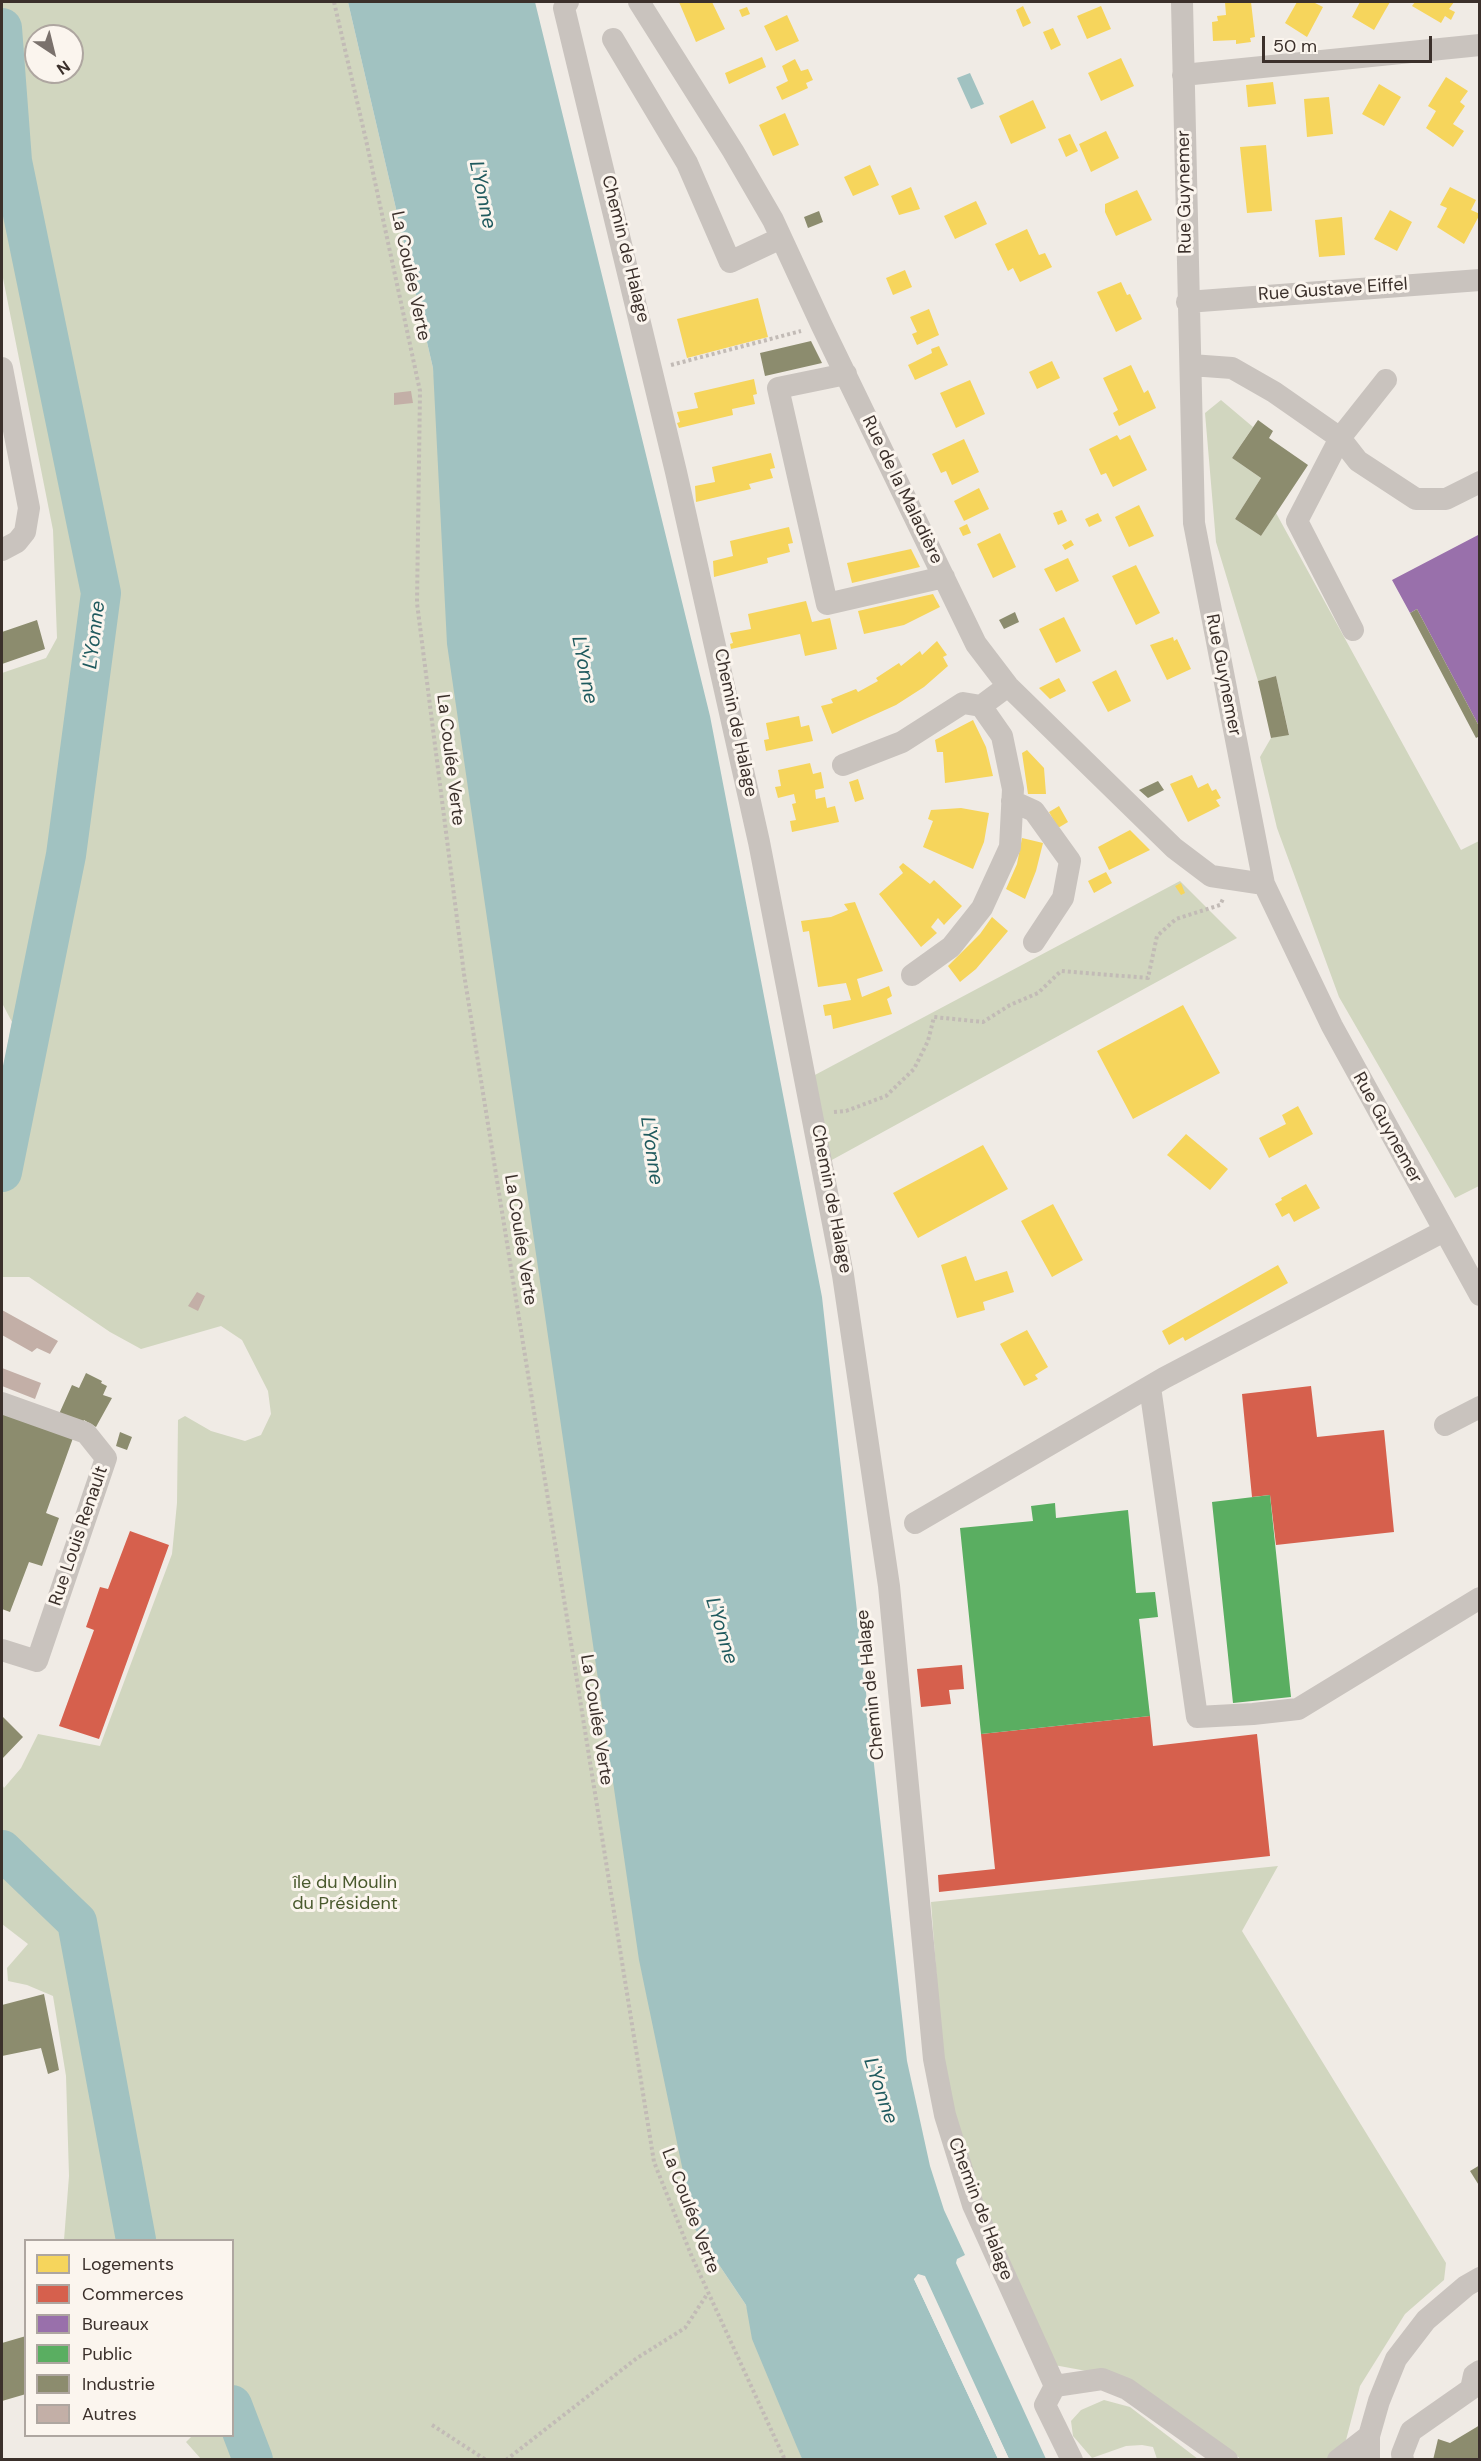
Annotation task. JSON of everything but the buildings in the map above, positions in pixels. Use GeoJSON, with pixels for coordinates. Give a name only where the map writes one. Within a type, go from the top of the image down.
{"type":"FeatureCollection","features":[{"type":"Feature","properties":{"kind":"street"},"geometry":{"type":"LineString","coordinates":[[568,2],[564,8],[652,370],[759,842],[843,1275],[889,1586],[934,2060],[945,2115],[973,2205],[1055,2386]]}},
{"type":"Feature","properties":{"kind":"street","name":"Rue de la Maladière"},"geometry":{"type":"LineString","coordinates":[[639,2],[733,150],[781,238],[976,644],[1008,686],[1173,848],[1211,876],[1264,884]]}},
{"type":"Feature","properties":{"kind":"street","name":"Rue Guynemer"},"geometry":{"type":"LineString","coordinates":[[1182,2],[1187,302],[1191,365],[1194,523],[1264,884],[1332,1026],[1479,1294]]}},
{"type":"Feature","properties":{"kind":"street"},"geometry":{"type":"LineString","coordinates":[[613,39],[687,164],[730,262],[781,238]]}},
{"type":"Feature","properties":{"kind":"street"},"geometry":{"type":"LineString","coordinates":[[1183,75],[1479,45]]}},
{"type":"Feature","properties":{"kind":"street","name":"Rue Gustave Eiffel"},"geometry":{"type":"LineString","coordinates":[[1187,302],[1479,280]]}},
{"type":"Feature","properties":{"kind":"street"},"geometry":{"type":"LineString","coordinates":[[1191,365],[1232,368],[1274,392],[1340,438],[1358,461],[1416,499],[1446,499],[1479,482]]}},
{"type":"Feature","properties":{"kind":"street"},"geometry":{"type":"LineString","coordinates":[[2,369],[29,508],[25,532],[17,542],[2,550]]}},
{"type":"Feature","properties":{"kind":"street"},"geometry":{"type":"LineString","coordinates":[[846,374],[778,388],[827,604],[944,577]]}},
{"type":"Feature","properties":{"kind":"street"},"geometry":{"type":"LineString","coordinates":[[1353,630],[1297,521],[1340,438],[1386,380]]}},
{"type":"Feature","properties":{"kind":"street"},"geometry":{"type":"LineString","coordinates":[[981,706],[1008,686]]}},
{"type":"Feature","properties":{"kind":"street"},"geometry":{"type":"LineString","coordinates":[[843,765],[902,741],[963,703],[981,706],[1002,736],[1013,789],[1010,847],[982,908],[951,946],[912,975]]}},
{"type":"Feature","properties":{"kind":"street"},"geometry":{"type":"LineString","coordinates":[[1012,801],[1034,811],[1070,861],[1063,898],[1034,942]]}},
{"type":"Feature","properties":{"kind":"street"},"geometry":{"type":"LineString","coordinates":[[915,1523],[1150,1387],[1444,1231]]}},
{"type":"Feature","properties":{"kind":"street"},"geometry":{"type":"LineString","coordinates":[[1150,1387],[1197,1717],[1298,1709],[1479,1598]]}},
{"type":"Feature","properties":{"kind":"street","name":"Rue Louis Renault"},"geometry":{"type":"LineString","coordinates":[[2,1403],[86,1433],[106,1458],[37,1661],[2,1650]]}},
{"type":"Feature","properties":{"kind":"street"},"geometry":{"type":"LineString","coordinates":[[1445,1425],[1479,1407]]}},
{"type":"Feature","properties":{"kind":"street"},"geometry":{"type":"LineString","coordinates":[[1369,2448],[1379,2401],[1396,2359],[1426,2320],[1479,2278]]}},
{"type":"Feature","properties":{"kind":"street"},"geometry":{"type":"LineString","coordinates":[[1055,2386],[1102,2379],[1127,2389],[1227,2460]]}},
{"type":"Feature","properties":{"kind":"street"},"geometry":{"type":"LineString","coordinates":[[1338,2460],[1369,2448],[1402,2457],[1411,2431],[1477,2384]]}},
{"type":"Feature","properties":{"kind":"street"},"geometry":{"type":"LineString","coordinates":[[1055,2386],[1045,2405],[1072,2460]]}},
{"type":"Feature","properties":{"kind":"path","name":"La Coulée Verte"},"geometry":{"type":"LineString","coordinates":[[334,2],[420,391],[417,603],[464,974],[654,2162],[708,2293],[785,2460]]}},
{"type":"Feature","properties":{"kind":"path"},"geometry":{"type":"LineString","coordinates":[[652,370],[822,326]]}},
{"type":"Feature","properties":{"kind":"path"},"geometry":{"type":"LineString","coordinates":[[813,1114],[846,1112],[886,1096],[914,1069],[928,1041],[934,1017],[983,1022],[1010,1005],[1038,993],[1061,971],[1148,978],[1157,936],[1176,919],[1220,905],[1234,880]]}},
{"type":"Feature","properties":{"kind":"path"},"geometry":{"type":"LineString","coordinates":[[506,2460],[637,2358],[685,2328],[708,2293]]}},
{"type":"Feature","properties":{"kind":"path"},"geometry":{"type":"LineString","coordinates":[[432,2425],[486,2460]]}},
{"type":"Feature","properties":{"kind":"green space","name":"île du Moulin du Président"},"geometry":{"type":"Polygon","coordinates":[[[2,2],[348,2],[433,368],[695,2229],[746,2305],[802,2459],[201,2459],[186,2442],[191,2437],[234,2437],[234,2239],[64,2239],[69,2176],[66,2076],[53,1996],[27,1985],[8,1981],[7,1968],[28,1944],[2,1924],[2,1784],[4,1788],[21,1768],[38,1734],[100,1746],[172,1554],[177,1503],[178,1420],[185,1416],[211,1431],[245,1441],[261,1435],[271,1414],[268,1391],[242,1340],[221,1326],[141,1349],[110,1332],[29,1277],[2,1277],[2,1076],[12,1022],[2,1003],[2,673],[46,658],[57,638],[53,530],[2,273],[2,2]]]}},
{"type":"Feature","properties":{"kind":"green space"},"geometry":{"type":"Polygon","coordinates":[[[1221,400],[1253,427],[1232,458],[1261,478],[1235,519],[1261,536],[1276,513],[1461,850],[1479,841],[1479,1186],[1455,1198],[1339,997],[1277,828],[1260,757],[1271,738],[1289,734],[1276,676],[1258,681],[1216,542],[1205,413],[1221,400]]]}},
{"type":"Feature","properties":{"kind":"green space"},"geometry":{"type":"Polygon","coordinates":[[[1180,881],[1237,938],[830,1161],[813,1076],[1180,881]]]}},
{"type":"Feature","properties":{"kind":"green space"},"geometry":{"type":"Polygon","coordinates":[[[1278,1866],[1242,1931],[1446,2263],[1444,2280],[1405,2314],[1360,2386],[1346,2440],[1328,2459],[1241,2459],[1119,2377],[1054,2365],[985,2208],[945,2090],[931,1902],[1278,1866]]]}},
{"type":"Feature","properties":{"kind":"green space"},"geometry":{"type":"Polygon","coordinates":[[[1104,2400],[1130,2407],[1198,2459],[1157,2459],[1153,2447],[1142,2445],[1126,2446],[1092,2458],[1073,2436],[1071,2421],[1081,2410],[1104,2400]]]}},
{"type":"Feature","properties":{"kind":"water"},"geometry":{"type":"Polygon","coordinates":[[[348,2],[535,2],[710,716],[822,1297],[907,2061],[930,2166],[944,2210],[965,2255],[957,2259],[956,2263],[1046,2459],[1009,2459],[922,2275],[914,2279],[998,2459],[802,2459],[752,2339],[746,2305],[695,2229],[639,1960],[447,644],[433,368],[348,2]]]}},
{"type":"Feature","properties":{"kind":"water"},"geometry":{"type":"Polygon","coordinates":[[[970,73],[984,104],[971,109],[957,78],[970,73]]]}},
{"type":"Feature","properties":{"kind":"pier"},"geometry":{"type":"Polygon","coordinates":[[[918,2274],[925,2276],[1009,2459],[1006,2460],[922,2278],[919,2277],[917,2279],[1001,2459],[998,2459],[914,2279],[918,2274]]]}},
{"type":"Feature","properties":{"kind":"waterway","name":"L'Yonne"},"geometry":{"type":"LineString","coordinates":[[2,28],[12,161],[101,593],[66,855],[2,1172]]}},
{"type":"Feature","properties":{"kind":"waterway"},"geometry":{"type":"LineString","coordinates":[[2,1850],[77,1922],[136,2239]]}},
{"type":"Feature","properties":{"kind":"waterway"},"geometry":{"type":"LineString","coordinates":[[234,2410],[253,2460]]}}]}
